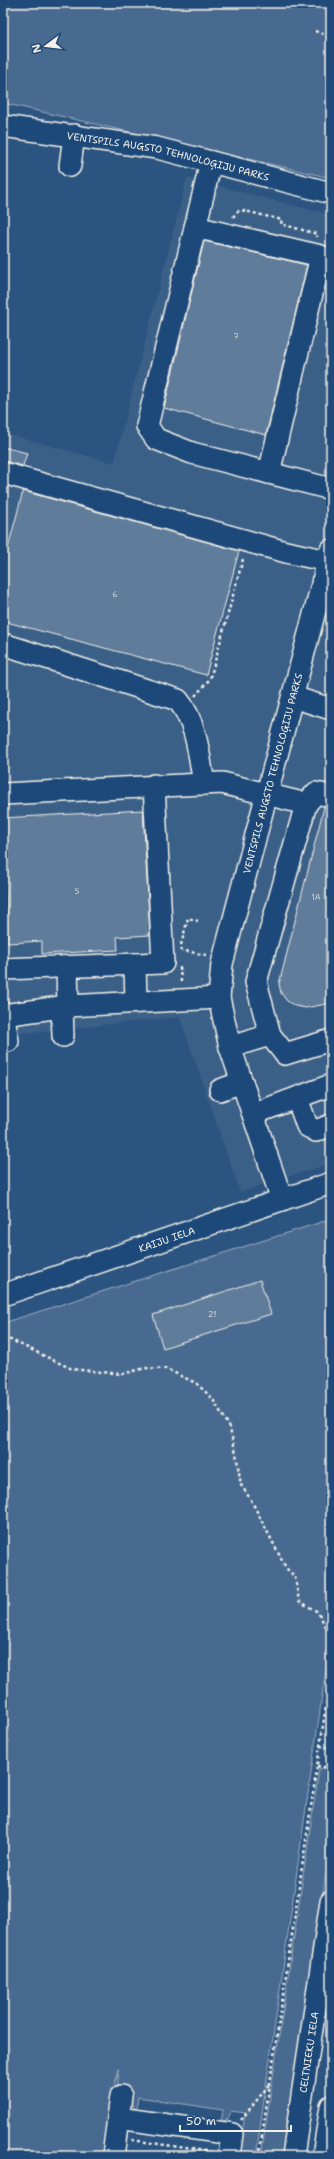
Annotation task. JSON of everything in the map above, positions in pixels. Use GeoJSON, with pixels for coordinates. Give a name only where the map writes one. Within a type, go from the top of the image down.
{"type":"FeatureCollection","features":[{"type":"Feature","properties":{"kind":"street","name":"VENTSPILS AUGSTO TEHNOLOĢIJU PARKS"},"geometry":{"type":"LineString","coordinates":[[3,126],[158,148],[331,193]]}},
{"type":"Feature","properties":{"kind":"street"},"geometry":{"type":"LineString","coordinates":[[70,166],[74,135]]}},
{"type":"Feature","properties":{"kind":"street"},"geometry":{"type":"LineString","coordinates":[[211,162],[147,426],[156,439],[185,450],[331,489]]}},
{"type":"Feature","properties":{"kind":"street"},"geometry":{"type":"LineString","coordinates":[[195,228],[321,256],[269,473]]}},
{"type":"Feature","properties":{"kind":"street"},"geometry":{"type":"LineString","coordinates":[[3,473],[286,552],[330,555]]}},
{"type":"Feature","properties":{"kind":"street","name":"VENTSPILS AUGSTO TEHNOLOĢIJU PARKS"},"geometry":{"type":"LineString","coordinates":[[282,1200],[230,1047],[219,998],[222,964],[330,555]]}},
{"type":"Feature","properties":{"kind":"street"},"geometry":{"type":"LineString","coordinates":[[3,644],[178,700],[184,708],[193,727],[204,784]]}},
{"type":"Feature","properties":{"kind":"street"},"geometry":{"type":"LineString","coordinates":[[293,697],[330,705]]}},
{"type":"Feature","properties":{"kind":"street"},"geometry":{"type":"LineString","coordinates":[[3,794],[154,785],[222,783],[267,793],[306,804]]}},
{"type":"Feature","properties":{"kind":"street"},"geometry":{"type":"LineString","coordinates":[[3,969],[163,963],[154,785]]}},
{"type":"Feature","properties":{"kind":"street"},"geometry":{"type":"LineString","coordinates":[[331,796],[316,793],[306,804],[256,982],[270,1035],[285,1054],[331,1040]]}},
{"type":"Feature","properties":{"kind":"street"},"geometry":{"type":"LineString","coordinates":[[135,964],[136,1002]]}},
{"type":"Feature","properties":{"kind":"street"},"geometry":{"type":"LineString","coordinates":[[63,1036],[66,967]]}},
{"type":"Feature","properties":{"kind":"street"},"geometry":{"type":"LineString","coordinates":[[8,1040],[3,1014],[65,1006],[219,998]]}},
{"type":"Feature","properties":{"kind":"street"},"geometry":{"type":"LineString","coordinates":[[230,1047],[270,1035]]}},
{"type":"Feature","properties":{"kind":"street"},"geometry":{"type":"LineString","coordinates":[[220,1090],[242,1082]]}},
{"type":"Feature","properties":{"kind":"street"},"geometry":{"type":"LineString","coordinates":[[253,1114],[331,1085]]}},
{"type":"Feature","properties":{"kind":"street"},"geometry":{"type":"LineString","coordinates":[[297,1098],[307,1126],[316,1131],[331,1125]]}},
{"type":"Feature","properties":{"kind":"street","name":"KAIJU IELA"},"geometry":{"type":"LineString","coordinates":[[3,1295],[331,1183]]}},
{"type":"Feature","properties":{"kind":"street","name":"CELTNIEKU IELA"},"geometry":{"type":"LineString","coordinates":[[293,2156],[329,1930],[331,1900]]}},
{"type":"Feature","properties":{"kind":"street"},"geometry":{"type":"LineString","coordinates":[[113,2156],[122,2096]]}},
{"type":"Feature","properties":{"kind":"street"},"geometry":{"type":"LineString","coordinates":[[323,2156],[331,2106]]}},
{"type":"Feature","properties":{"kind":"street"},"geometry":{"type":"LineString","coordinates":[[118,2118],[232,2134],[229,2156]]}},
{"type":"Feature","properties":{"kind":"path"},"geometry":{"type":"LineString","coordinates":[[314,31],[331,36]]}},
{"type":"Feature","properties":{"kind":"path"},"geometry":{"type":"LineString","coordinates":[[218,233],[223,220],[234,217],[237,212],[242,210],[282,220],[281,224],[317,234],[313,254]]}},
{"type":"Feature","properties":{"kind":"path"},"geometry":{"type":"LineString","coordinates":[[184,708],[210,679],[245,553]]}},
{"type":"Feature","properties":{"kind":"path"},"geometry":{"type":"LineString","coordinates":[[180,957],[180,950],[188,918],[198,921]]}},
{"type":"Feature","properties":{"kind":"path"},"geometry":{"type":"LineString","coordinates":[[180,950],[212,957]]}},
{"type":"Feature","properties":{"kind":"path"},"geometry":{"type":"LineString","coordinates":[[180,964],[181,987]]}},
{"type":"Feature","properties":{"kind":"path"},"geometry":{"type":"LineString","coordinates":[[3,1339],[11,1340],[72,1368],[122,1374],[145,1368],[166,1370],[196,1383],[212,1398],[229,1426],[236,1453],[241,1485],[252,1500],[286,1568],[295,1576],[299,1601],[318,1612],[331,1637]]}},
{"type":"Feature","properties":{"kind":"path"},"geometry":{"type":"LineString","coordinates":[[259,2156],[331,1672]]}},
{"type":"Feature","properties":{"kind":"path"},"geometry":{"type":"LineString","coordinates":[[320,1746],[331,1748]]}},
{"type":"Feature","properties":{"kind":"path"},"geometry":{"type":"LineString","coordinates":[[317,1766],[331,1768]]}},
{"type":"Feature","properties":{"kind":"path"},"geometry":{"type":"LineString","coordinates":[[232,2134],[243,2116],[253,2106],[269,2084]]}},
{"type":"Feature","properties":{"kind":"shaded area"},"geometry":{"type":"Polygon","coordinates":[[[3,3],[331,3],[331,178],[3,103],[3,3]]]}},
{"type":"Feature","properties":{"kind":"shaded area"},"geometry":{"type":"Polygon","coordinates":[[[187,178],[331,215],[331,1163],[240,1192],[180,1017],[3,1035],[3,433],[114,463],[187,178]]]}},
{"type":"Feature","properties":{"kind":"shaded area"},"geometry":{"type":"Polygon","coordinates":[[[331,1219],[331,1634],[256,2156],[239,2156],[245,2113],[231,2111],[226,2120],[221,2122],[223,2110],[138,2097],[136,2110],[130,2102],[117,2093],[119,2069],[112,2095],[103,2156],[3,2156],[3,1323],[331,1219]]]}},
{"type":"Feature","properties":{"kind":"shaded area"},"geometry":{"type":"Polygon","coordinates":[[[319,1769],[331,1770],[331,1840],[284,2156],[261,2156],[319,1769]]]}},
{"type":"Feature","properties":{"kind":"building"},"geometry":{"type":"Polygon","coordinates":[[[204,241],[307,265],[266,435],[164,408],[204,241]]]}},
{"type":"Feature","properties":{"kind":"building"},"geometry":{"type":"Polygon","coordinates":[[[3,447],[27,453],[23,466],[3,461],[3,447]]]}},
{"type":"Feature","properties":{"kind":"building"},"geometry":{"type":"Polygon","coordinates":[[[23,491],[239,551],[206,675],[3,621],[3,567],[23,491]]]}},
{"type":"Feature","properties":{"kind":"building"},"geometry":{"type":"Polygon","coordinates":[[[324,807],[331,808],[331,1003],[306,1008],[295,1006],[287,1001],[281,993],[279,984],[324,807]]]}},
{"type":"Feature","properties":{"kind":"building"},"geometry":{"type":"Polygon","coordinates":[[[143,810],[150,935],[117,937],[118,950],[42,954],[42,941],[8,943],[3,818],[143,810]]]}},
{"type":"Feature","properties":{"kind":"building"},"geometry":{"type":"Polygon","coordinates":[[[260,1280],[271,1314],[163,1348],[153,1315],[260,1280]]]}}]}
